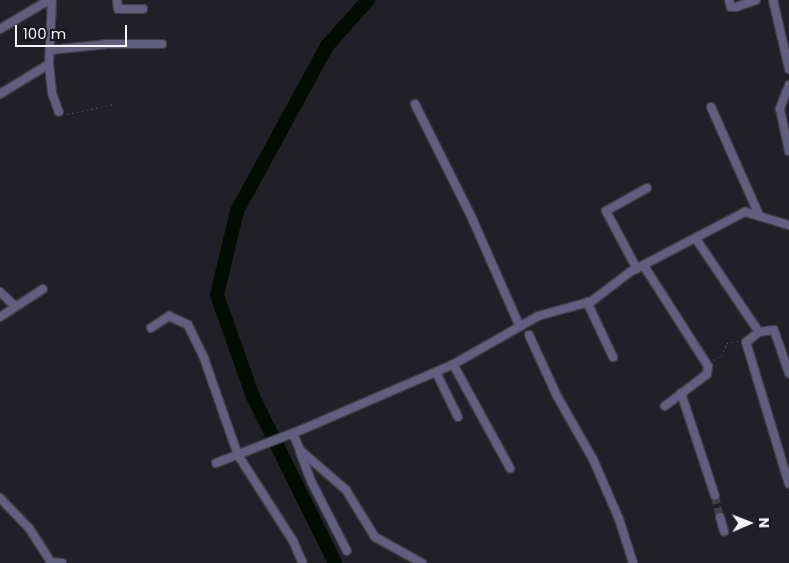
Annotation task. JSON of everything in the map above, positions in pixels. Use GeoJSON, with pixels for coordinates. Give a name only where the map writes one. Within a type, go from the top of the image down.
{"type":"FeatureCollection","features":[{"type":"Feature","properties":{"kind":"street"},"geometry":{"type":"LineString","coordinates":[[0,29],[50,0],[51,50],[49,64],[52,92],[59,112]]}},
{"type":"Feature","properties":{"kind":"street"},"geometry":{"type":"LineString","coordinates":[[117,0],[118,9],[143,9]]}},
{"type":"Feature","properties":{"kind":"street"},"geometry":{"type":"LineString","coordinates":[[729,0],[731,7],[736,7],[756,0]]}},
{"type":"Feature","properties":{"kind":"street"},"geometry":{"type":"LineString","coordinates":[[773,0],[789,69]]}},
{"type":"Feature","properties":{"kind":"street"},"geometry":{"type":"LineString","coordinates":[[51,50],[108,44],[162,44]]}},
{"type":"Feature","properties":{"kind":"street"},"geometry":{"type":"LineString","coordinates":[[0,94],[49,64]]}},
{"type":"Feature","properties":{"kind":"street"},"geometry":{"type":"LineString","coordinates":[[789,85],[780,109],[789,151]]}},
{"type":"Feature","properties":{"kind":"street"},"geometry":{"type":"LineString","coordinates":[[414,104],[471,216],[520,327]]}},
{"type":"Feature","properties":{"kind":"street"},"geometry":{"type":"LineString","coordinates":[[711,107],[759,215]]}},
{"type":"Feature","properties":{"kind":"street"},"geometry":{"type":"LineString","coordinates":[[647,188],[606,211],[641,268],[708,366],[706,374],[666,406]]}},
{"type":"Feature","properties":{"kind":"street"},"geometry":{"type":"LineString","coordinates":[[216,463],[293,434],[436,372],[563,306],[586,302],[641,268],[745,212],[789,225]]}},
{"type":"Feature","properties":{"kind":"street"},"geometry":{"type":"LineString","coordinates":[[696,239],[759,332]]}},
{"type":"Feature","properties":{"kind":"street"},"geometry":{"type":"LineString","coordinates":[[0,317],[43,288]]}},
{"type":"Feature","properties":{"kind":"street"},"geometry":{"type":"LineString","coordinates":[[0,292],[14,306]]}},
{"type":"Feature","properties":{"kind":"street"},"geometry":{"type":"LineString","coordinates":[[586,302],[613,357]]}},
{"type":"Feature","properties":{"kind":"street"},"geometry":{"type":"LineString","coordinates":[[151,328],[170,316],[188,325],[204,358],[238,455],[303,563]]}},
{"type":"Feature","properties":{"kind":"street"},"geometry":{"type":"LineString","coordinates":[[789,373],[774,330],[759,332],[746,342],[789,484]]}},
{"type":"Feature","properties":{"kind":"street"},"geometry":{"type":"LineString","coordinates":[[529,335],[557,396],[593,459],[619,519],[634,563]]}},
{"type":"Feature","properties":{"kind":"street"},"geometry":{"type":"LineString","coordinates":[[453,364],[510,468]]}},
{"type":"Feature","properties":{"kind":"street"},"geometry":{"type":"LineString","coordinates":[[436,372],[458,417]]}},
{"type":"Feature","properties":{"kind":"street"},"geometry":{"type":"LineString","coordinates":[[681,394],[715,496]]}},
{"type":"Feature","properties":{"kind":"street"},"geometry":{"type":"LineString","coordinates":[[293,434],[312,483],[347,551]]}},
{"type":"Feature","properties":{"kind":"street"},"geometry":{"type":"LineString","coordinates":[[300,450],[346,490],[374,537],[422,563]]}},
{"type":"Feature","properties":{"kind":"street"},"geometry":{"type":"LineString","coordinates":[[0,498],[29,528],[51,562],[62,563]]}},
{"type":"Feature","properties":{"kind":"street"},"geometry":{"type":"LineString","coordinates":[[720,517],[724,531]]}},
{"type":"Feature","properties":{"kind":"path"},"geometry":{"type":"LineString","coordinates":[[59,112],[61,116],[114,104]]}},
{"type":"Feature","properties":{"kind":"path"},"geometry":{"type":"LineString","coordinates":[[708,366],[721,356],[728,343],[746,342]]}},
{"type":"Feature","properties":{"kind":"waterway"},"geometry":{"type":"LineString","coordinates":[[335,563],[252,394],[217,295],[237,211],[327,46],[368,0]]}},
{"type":"Feature","properties":{"kind":"tunnel"},"geometry":{"type":"LineString","coordinates":[[715,496],[720,517]]}}]}
